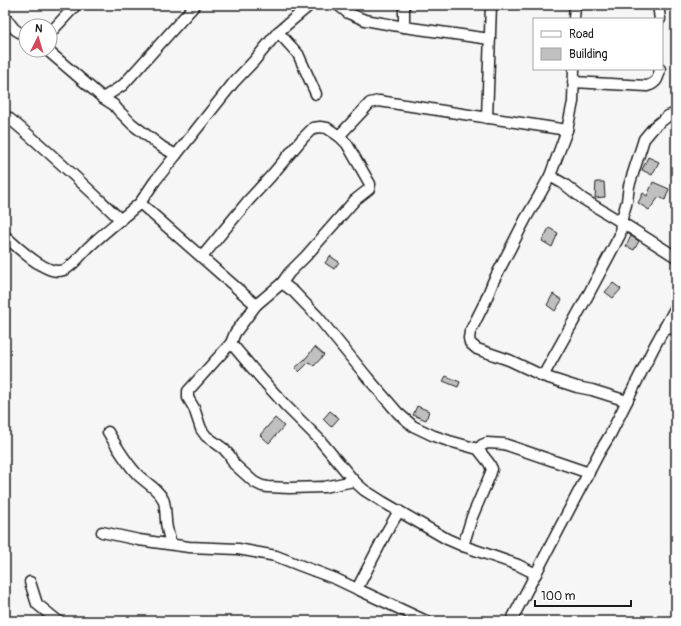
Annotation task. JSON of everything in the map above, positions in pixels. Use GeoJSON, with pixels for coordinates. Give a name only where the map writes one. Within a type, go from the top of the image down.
{"type":"FeatureCollection","features":[{"type":"Feature","properties":{"kind":"street"},"geometry":{"type":"LineString","coordinates":[[58,24],[76,5]]}},
{"type":"Feature","properties":{"kind":"street"},"geometry":{"type":"LineString","coordinates":[[103,98],[123,85],[195,5]]}},
{"type":"Feature","properties":{"kind":"street"},"geometry":{"type":"LineString","coordinates":[[5,236],[22,251],[48,269],[59,271],[69,267],[90,245],[140,203],[155,181],[234,82],[278,32],[310,5]]}},
{"type":"Feature","properties":{"kind":"street"},"geometry":{"type":"LineString","coordinates":[[338,5],[348,13],[365,20],[404,27],[490,38]]}},
{"type":"Feature","properties":{"kind":"street"},"geometry":{"type":"LineString","coordinates":[[404,5],[404,27]]}},
{"type":"Feature","properties":{"kind":"street"},"geometry":{"type":"LineString","coordinates":[[487,118],[491,5]]}},
{"type":"Feature","properties":{"kind":"street"},"geometry":{"type":"LineString","coordinates":[[574,5],[574,18]]}},
{"type":"Feature","properties":{"kind":"street"},"geometry":{"type":"LineString","coordinates":[[658,5],[660,18]]}},
{"type":"Feature","properties":{"kind":"street"},"geometry":{"type":"LineString","coordinates":[[5,18],[18,32]]}},
{"type":"Feature","properties":{"kind":"street"},"geometry":{"type":"LineString","coordinates":[[278,32],[298,54],[316,94]]}},
{"type":"Feature","properties":{"kind":"street"},"geometry":{"type":"LineString","coordinates":[[56,58],[103,98],[114,105],[132,124],[176,156]]}},
{"type":"Feature","properties":{"kind":"street"},"geometry":{"type":"LineString","coordinates":[[574,70],[573,102],[567,130],[550,176],[526,218],[493,282],[470,332],[469,338],[470,343],[477,349],[510,360],[543,376],[627,402]]}},
{"type":"Feature","properties":{"kind":"street"},"geometry":{"type":"LineString","coordinates":[[574,82],[647,86],[653,84],[657,79],[660,70]]}},
{"type":"Feature","properties":{"kind":"street"},"geometry":{"type":"LineString","coordinates":[[339,136],[370,103],[379,101],[567,130]]}},
{"type":"Feature","properties":{"kind":"street"},"geometry":{"type":"LineString","coordinates":[[543,376],[620,236],[621,222],[627,202],[631,179],[644,139],[654,127],[668,116],[676,113]]}},
{"type":"Feature","properties":{"kind":"street"},"geometry":{"type":"LineString","coordinates":[[5,115],[69,170],[121,220]]}},
{"type":"Feature","properties":{"kind":"street"},"geometry":{"type":"LineString","coordinates":[[202,257],[248,201],[313,128],[327,128],[339,136],[347,144],[370,184],[369,189],[355,200],[282,283],[256,305],[235,334],[231,343],[188,391],[188,398],[194,408],[201,429],[206,436],[224,449],[234,464],[254,482],[262,486],[289,488],[324,487],[354,481]]}},
{"type":"Feature","properties":{"kind":"street"},"geometry":{"type":"LineString","coordinates":[[550,176],[564,184],[583,199],[676,257]]}},
{"type":"Feature","properties":{"kind":"street"},"geometry":{"type":"LineString","coordinates":[[140,203],[256,305]]}},
{"type":"Feature","properties":{"kind":"street"},"geometry":{"type":"LineString","coordinates":[[282,283],[294,292],[318,317],[366,377],[398,413],[413,426],[434,436],[478,449],[488,463],[492,469],[472,517],[463,546]]}},
{"type":"Feature","properties":{"kind":"street"},"geometry":{"type":"LineString","coordinates":[[511,621],[676,307]]}},
{"type":"Feature","properties":{"kind":"street"},"geometry":{"type":"LineString","coordinates":[[664,328],[676,329]]}},
{"type":"Feature","properties":{"kind":"street"},"geometry":{"type":"LineString","coordinates":[[231,343],[275,394],[319,439],[354,481],[364,490],[422,525],[463,546],[518,565],[536,574]]}},
{"type":"Feature","properties":{"kind":"street"},"geometry":{"type":"LineString","coordinates":[[108,432],[130,466],[138,475],[154,488],[164,500],[168,532],[172,544]]}},
{"type":"Feature","properties":{"kind":"street"},"geometry":{"type":"LineString","coordinates":[[478,449],[482,445],[488,443],[504,444],[589,473]]}},
{"type":"Feature","properties":{"kind":"street"},"geometry":{"type":"LineString","coordinates":[[357,589],[399,511]]}},
{"type":"Feature","properties":{"kind":"street"},"geometry":{"type":"LineString","coordinates":[[102,532],[139,540],[189,547],[238,549],[276,556],[336,579],[421,620]]}},
{"type":"Feature","properties":{"kind":"street"},"geometry":{"type":"LineString","coordinates":[[30,582],[37,604],[58,621]]}},
{"type":"Feature","properties":{"kind":"building"},"geometry":{"type":"Polygon","coordinates":[[[648,157],[659,162],[652,175],[642,170],[648,157]]]}},
{"type":"Feature","properties":{"kind":"building"},"geometry":{"type":"Polygon","coordinates":[[[596,182],[604,182],[605,197],[595,198],[596,182]]]}},
{"type":"Feature","properties":{"kind":"building"},"geometry":{"type":"Polygon","coordinates":[[[653,182],[669,189],[665,200],[659,197],[649,210],[638,203],[643,193],[647,196],[653,182]]]}},
{"type":"Feature","properties":{"kind":"building"},"geometry":{"type":"Polygon","coordinates":[[[549,228],[558,233],[552,247],[542,241],[549,228]]]}},
{"type":"Feature","properties":{"kind":"building"},"geometry":{"type":"Polygon","coordinates":[[[631,236],[639,241],[634,250],[626,246],[631,236]]]}},
{"type":"Feature","properties":{"kind":"building"},"geometry":{"type":"Polygon","coordinates":[[[330,256],[339,262],[334,269],[325,263],[330,256]]]}},
{"type":"Feature","properties":{"kind":"building"},"geometry":{"type":"Polygon","coordinates":[[[613,283],[621,289],[613,298],[605,292],[613,283]]]}},
{"type":"Feature","properties":{"kind":"building"},"geometry":{"type":"Polygon","coordinates":[[[553,294],[562,300],[555,311],[547,305],[553,294]]]}},
{"type":"Feature","properties":{"kind":"building"},"geometry":{"type":"Polygon","coordinates":[[[315,347],[324,355],[314,366],[309,362],[299,372],[295,368],[315,347]]]}},
{"type":"Feature","properties":{"kind":"building"},"geometry":{"type":"Polygon","coordinates":[[[446,376],[460,382],[458,387],[443,381],[446,376]]]}},
{"type":"Feature","properties":{"kind":"building"},"geometry":{"type":"Polygon","coordinates":[[[417,406],[429,411],[426,420],[413,415],[417,406]]]}},
{"type":"Feature","properties":{"kind":"building"},"geometry":{"type":"Polygon","coordinates":[[[330,411],[339,418],[331,427],[323,419],[330,411]]]}},
{"type":"Feature","properties":{"kind":"building"},"geometry":{"type":"Polygon","coordinates":[[[275,418],[284,426],[269,443],[260,435],[275,418]]]}}]}
